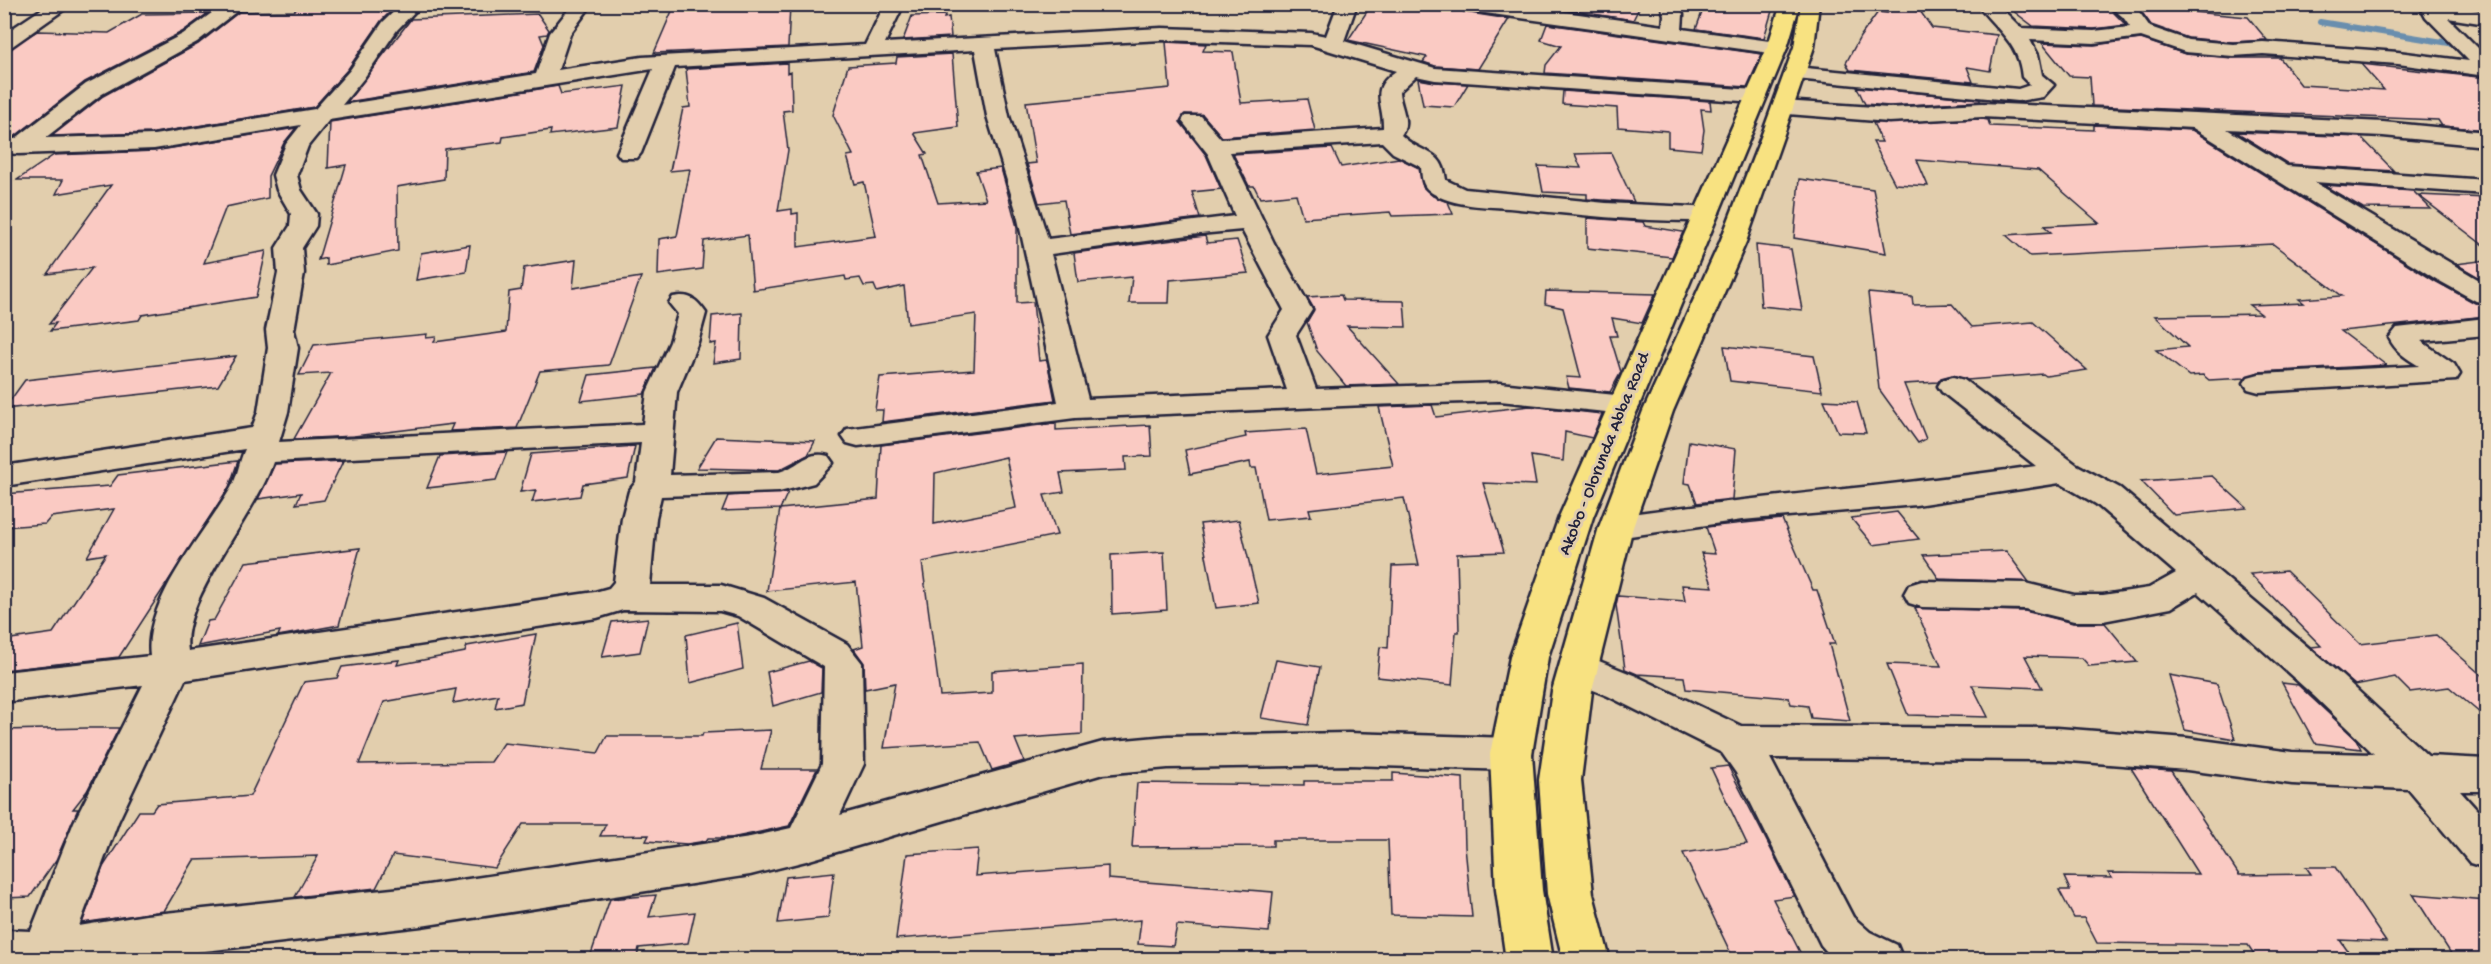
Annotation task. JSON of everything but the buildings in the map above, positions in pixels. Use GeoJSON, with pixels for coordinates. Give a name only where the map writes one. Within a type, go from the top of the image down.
{"type":"FeatureCollection","features":[{"type":"Feature","properties":{"kind":"main road","name":"Akobo - Olorunda Abba Road"},"geometry":{"type":"LineString","coordinates":[[1530,960],[1518,890],[1510,754],[1529,657],[1575,516],[1625,405],[1706,213],[1769,102],[1786,60],[1791,4]]}},
{"type":"Feature","properties":{"kind":"main road","name":"Akobo - Olorunda Abba Road"},"geometry":{"type":"LineString","coordinates":[[1786,60],[1804,47],[1810,4]]}},
{"type":"Feature","properties":{"kind":"main road","name":"Akobo - Olorunda Abba Road"},"geometry":{"type":"LineString","coordinates":[[1587,960],[1570,894],[1560,780],[1572,691],[1580,669],[1616,527],[1658,411],[1733,242],[1769,102]]}},
{"type":"Feature","properties":{"kind":"street"},"geometry":{"type":"LineString","coordinates":[[4,43],[63,4]]}},
{"type":"Feature","properties":{"kind":"street"},"geometry":{"type":"LineString","coordinates":[[12,146],[94,89],[190,38],[237,4]]}},
{"type":"Feature","properties":{"kind":"street"},"geometry":{"type":"LineString","coordinates":[[25,952],[96,822],[171,668],[167,641],[182,594],[249,485],[273,412],[283,348],[280,330],[291,273],[289,248],[303,226],[304,214],[289,190],[285,175],[297,144],[326,112],[390,26],[413,4]]}},
{"type":"Feature","properties":{"kind":"street"},"geometry":{"type":"LineString","coordinates":[[545,77],[560,33],[583,4]]}},
{"type":"Feature","properties":{"kind":"street"},"geometry":{"type":"LineString","coordinates":[[871,52],[895,4]]}},
{"type":"Feature","properties":{"kind":"street"},"geometry":{"type":"LineString","coordinates":[[1334,42],[1348,4]]}},
{"type":"Feature","properties":{"kind":"street"},"geometry":{"type":"LineString","coordinates":[[1464,4],[1670,34],[1786,60],[2018,95],[2035,92],[2043,85],[2032,77],[2032,66],[2018,34],[1986,4]]}},
{"type":"Feature","properties":{"kind":"street"},"geometry":{"type":"LineString","coordinates":[[1670,4],[1674,12],[1674,22],[1670,34]]}},
{"type":"Feature","properties":{"kind":"street"},"geometry":{"type":"LineString","coordinates":[[2116,4],[2130,13],[2143,31]]}},
{"type":"Feature","properties":{"kind":"street"},"geometry":{"type":"LineString","coordinates":[[2428,5],[2433,14],[2487,68]]}},
{"type":"Feature","properties":{"kind":"street"},"geometry":{"type":"LineString","coordinates":[[2428,5],[2450,12],[2487,18]]}},
{"type":"Feature","properties":{"kind":"street"},"geometry":{"type":"LineString","coordinates":[[2018,34],[2094,37],[2143,31],[2185,46],[2233,50],[2263,48],[2398,58],[2487,68]]}},
{"type":"Feature","properties":{"kind":"street"},"geometry":{"type":"LineString","coordinates":[[12,146],[154,142],[326,112],[642,63],[1162,34],[1311,39],[1334,42],[1410,71],[1769,102],[1889,116],[1982,110],[2043,116],[2383,129],[2487,140]]}},
{"type":"Feature","properties":{"kind":"street"},"geometry":{"type":"LineString","coordinates":[[984,44],[998,116],[1028,210],[1075,409]]}},
{"type":"Feature","properties":{"kind":"street"},"geometry":{"type":"LineString","coordinates":[[629,153],[666,63]]}},
{"type":"Feature","properties":{"kind":"street"},"geometry":{"type":"LineString","coordinates":[[1213,146],[1388,135],[1394,130],[1395,120],[1388,87],[1410,71]]}},
{"type":"Feature","properties":{"kind":"street"},"geometry":{"type":"LineString","coordinates":[[2035,92],[2043,116]]}},
{"type":"Feature","properties":{"kind":"street"},"geometry":{"type":"LineString","coordinates":[[1193,121],[1205,130],[1250,222],[1298,310],[1282,334],[1305,399]]}},
{"type":"Feature","properties":{"kind":"street"},"geometry":{"type":"LineString","coordinates":[[2197,121],[2445,273],[2487,295]]}},
{"type":"Feature","properties":{"kind":"street"},"geometry":{"type":"LineString","coordinates":[[1388,135],[1401,148],[1432,164],[1434,183],[1444,190],[1462,196],[1606,210],[1674,214],[1706,213]]}},
{"type":"Feature","properties":{"kind":"street"},"geometry":{"type":"LineString","coordinates":[[2280,173],[2487,188]]}},
{"type":"Feature","properties":{"kind":"street"},"geometry":{"type":"LineString","coordinates":[[1037,248],[1178,228],[1250,222]]}},
{"type":"Feature","properties":{"kind":"street"},"geometry":{"type":"LineString","coordinates":[[652,486],[662,392],[684,342],[692,313],[683,303]]}},
{"type":"Feature","properties":{"kind":"street"},"geometry":{"type":"LineString","coordinates":[[2259,383],[2445,374],[2444,370],[2407,345],[2403,338],[2407,333],[2487,327]]}},
{"type":"Feature","properties":{"kind":"street"},"geometry":{"type":"LineString","coordinates":[[1953,386],[2065,472],[2108,496],[2201,575],[2328,686],[2418,772],[2487,850]]}},
{"type":"Feature","properties":{"kind":"street"},"geometry":{"type":"LineString","coordinates":[[858,435],[1075,409],[1305,399],[1500,392],[1625,405]]}},
{"type":"Feature","properties":{"kind":"street"},"geometry":{"type":"LineString","coordinates":[[4,476],[262,445],[658,432]]}},
{"type":"Feature","properties":{"kind":"street"},"geometry":{"type":"LineString","coordinates":[[622,597],[632,585],[639,518],[646,491],[652,486],[779,482],[802,476],[817,463]]}},
{"type":"Feature","properties":{"kind":"street"},"geometry":{"type":"LineString","coordinates":[[1616,527],[1742,510],[1916,494],[2065,472]]}},
{"type":"Feature","properties":{"kind":"street"},"geometry":{"type":"LineString","coordinates":[[1922,594],[2025,596],[2074,608],[2103,608],[2158,599],[2201,575]]}},
{"type":"Feature","properties":{"kind":"street"},"geometry":{"type":"LineString","coordinates":[[4,687],[171,668],[597,606],[622,597],[721,598],[751,607],[834,654],[843,663],[843,764],[806,843]]}},
{"type":"Feature","properties":{"kind":"street"},"geometry":{"type":"LineString","coordinates":[[1580,669],[1622,686],[1736,742],[2057,744],[2187,754],[2292,768],[2487,775]]}},
{"type":"Feature","properties":{"kind":"street"},"geometry":{"type":"LineString","coordinates":[[1736,742],[1752,763],[1838,931],[1853,947],[1880,960]]}},
{"type":"Feature","properties":{"kind":"street"},"geometry":{"type":"LineString","coordinates":[[25,952],[147,936],[421,906],[750,856],[806,843],[1103,758],[1168,752],[1348,749],[1510,754]]}},
{"type":"Feature","properties":{"kind":"waterway"},"geometry":{"type":"LineString","coordinates":[[2320,22],[2486,49]]}}]}
